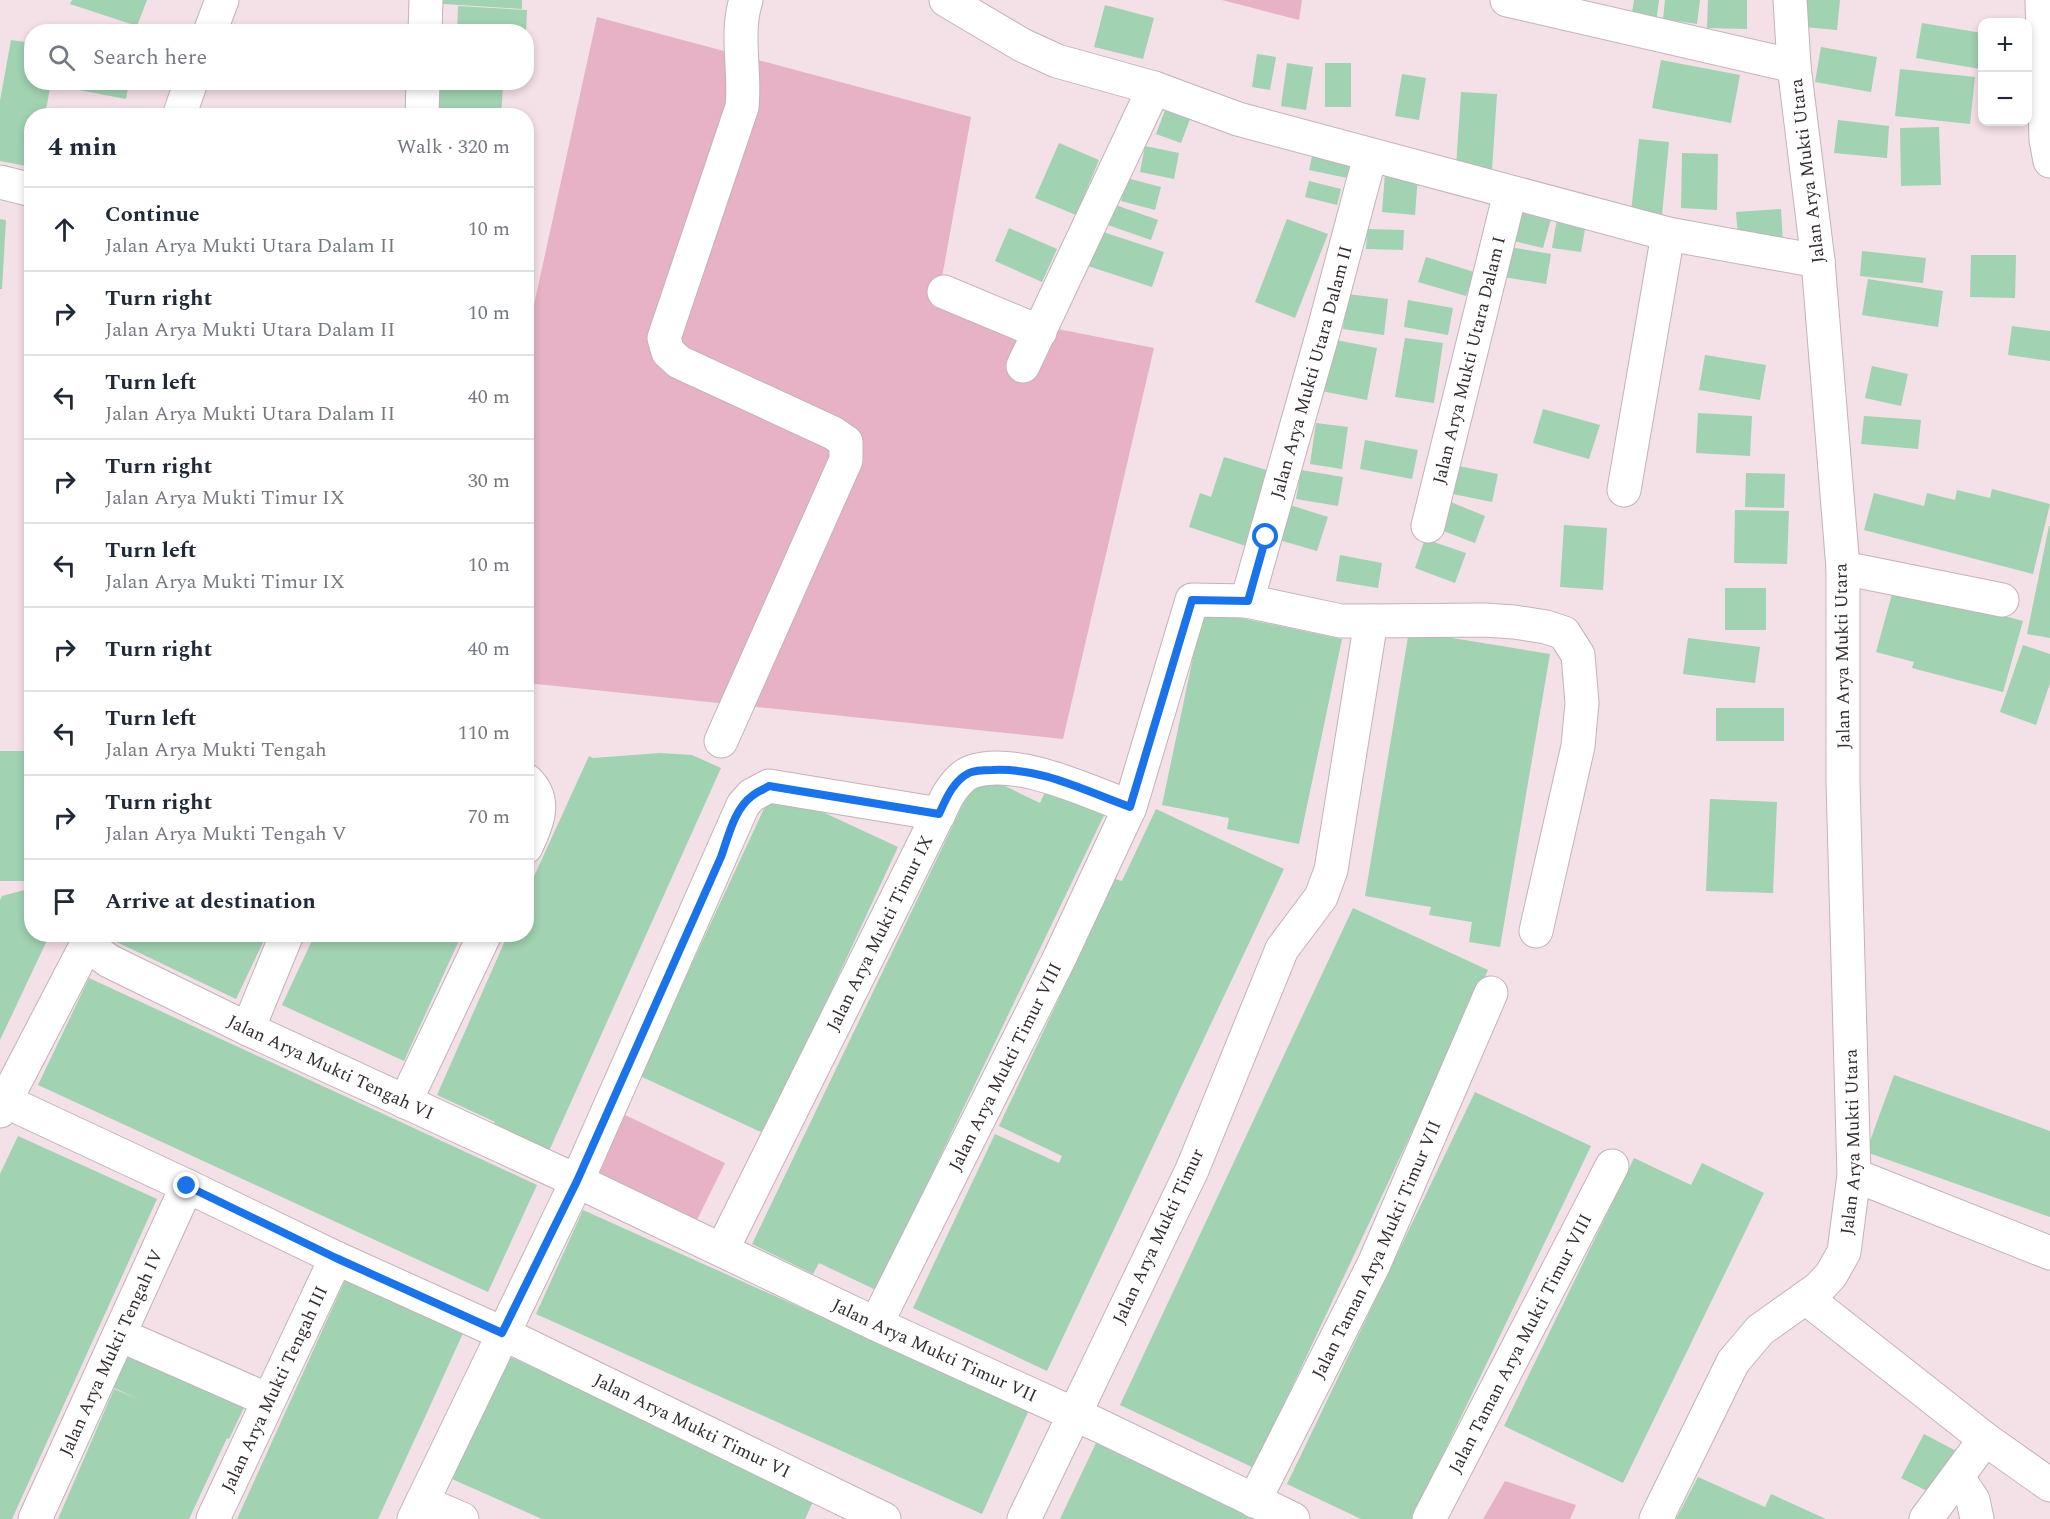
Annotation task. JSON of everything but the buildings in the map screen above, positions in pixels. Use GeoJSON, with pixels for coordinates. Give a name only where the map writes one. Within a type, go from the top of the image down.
{"type":"FeatureCollection","features":[{"type":"Feature","properties":{"kind":"street"},"geometry":{"type":"LineString","coordinates":[[213,24],[222,0]]}},
{"type":"Feature","properties":{"kind":"street"},"geometry":{"type":"LineString","coordinates":[[425,24],[426,0]]}},
{"type":"Feature","properties":{"kind":"street"},"geometry":{"type":"LineString","coordinates":[[721,741],[846,460],[847,453],[846,442],[833,433],[680,362],[668,352],[664,338],[731,137],[741,114],[744,91],[742,22],[746,0]]}},
{"type":"Feature","properties":{"kind":"street"},"geometry":{"type":"LineString","coordinates":[[946,0],[1022,45],[1057,61],[1154,88],[1238,119],[1668,234],[1818,261]]}},
{"type":"Feature","properties":{"kind":"street"},"geometry":{"type":"LineString","coordinates":[[1508,0],[1794,66]]}},
{"type":"Feature","properties":{"kind":"street","name":"Jalan Arya Mukti Utara"},"geometry":{"type":"LineString","coordinates":[[1656,1519],[1733,1362],[1760,1330],[1826,1282],[1844,1252],[1854,1175],[1843,783],[1842,568],[1818,261],[1794,66],[1790,0]]}},
{"type":"Feature","properties":{"kind":"street"},"geometry":{"type":"LineString","coordinates":[[2042,0],[2046,140],[2050,161]]}},
{"type":"Feature","properties":{"kind":"street"},"geometry":{"type":"LineString","coordinates":[[1023,366],[1154,88]]}},
{"type":"Feature","properties":{"kind":"street"},"geometry":{"type":"LineString","coordinates":[[182,108],[188,90]]}},
{"type":"Feature","properties":{"kind":"street"},"geometry":{"type":"LineString","coordinates":[[422,108],[423,90]]}},
{"type":"Feature","properties":{"kind":"street","name":"Jalan Arya Mukti Utara Dalam II"},"geometry":{"type":"LineString","coordinates":[[1248,601],[1370,156]]}},
{"type":"Feature","properties":{"kind":"street"},"geometry":{"type":"LineString","coordinates":[[0,182],[24,188]]}},
{"type":"Feature","properties":{"kind":"street","name":"Jalan Arya Mukti Utara Dalam I"},"geometry":{"type":"LineString","coordinates":[[1428,526],[1510,193]]}},
{"type":"Feature","properties":{"kind":"street"},"geometry":{"type":"LineString","coordinates":[[1624,490],[1668,234]]}},
{"type":"Feature","properties":{"kind":"street"},"geometry":{"type":"LineString","coordinates":[[944,292],[1040,332]]}},
{"type":"Feature","properties":{"kind":"street"},"geometry":{"type":"LineString","coordinates":[[1842,568],[2002,600]]}},
{"type":"Feature","properties":{"kind":"street"},"geometry":{"type":"LineString","coordinates":[[1130,807],[1192,600],[1248,601],[1341,621],[1484,620],[1525,624],[1564,633],[1578,655],[1582,703],[1578,746],[1536,931]]}},
{"type":"Feature","properties":{"kind":"street","name":"Jalan Arya Mukti Timur"},"geometry":{"type":"LineString","coordinates":[[1024,1519],[1192,1170],[1282,949],[1322,897],[1331,870],[1371,621]]}},
{"type":"Feature","properties":{"kind":"street","name":"Jalan Arya Mukti Timur IX"},"geometry":{"type":"LineString","coordinates":[[722,1250],[948,795],[959,780],[970,772],[1009,769],[1036,772],[1130,807]]}},
{"type":"Feature","properties":{"kind":"street"},"geometry":{"type":"LineString","coordinates":[[462,1519],[418,1510],[577,1181],[743,804],[752,795],[769,786],[939,814]]}},
{"type":"Feature","properties":{"kind":"street"},"geometry":{"type":"LineString","coordinates":[[534,788],[539,799],[534,825]]}},
{"type":"Feature","properties":{"kind":"street","name":"Jalan Arya Mukti Timur VIII"},"geometry":{"type":"LineString","coordinates":[[876,1324],[1060,957],[1130,807]]}},
{"type":"Feature","properties":{"kind":"street"},"geometry":{"type":"LineString","coordinates":[[3,1106],[88,942]]}},
{"type":"Feature","properties":{"kind":"street","name":"Jalan Arya Mukti Tengah VI"},"geometry":{"type":"LineString","coordinates":[[91,942],[109,961],[248,1029],[577,1181]]}},
{"type":"Feature","properties":{"kind":"street"},"geometry":{"type":"LineString","coordinates":[[248,1029],[284,942]]}},
{"type":"Feature","properties":{"kind":"street"},"geometry":{"type":"LineString","coordinates":[[405,1102],[481,942]]}},
{"type":"Feature","properties":{"kind":"street","name":"Jalan Taman Arya Mukti Timur VII"},"geometry":{"type":"LineString","coordinates":[[1254,1501],[1374,1264],[1491,993]]}},
{"type":"Feature","properties":{"kind":"street","name":"Jalan Arya Mukti Timur VI"},"geometry":{"type":"LineString","coordinates":[[3,1106],[187,1186],[336,1258],[502,1333],[834,1509],[884,1519]]}},
{"type":"Feature","properties":{"kind":"street","name":"Jalan Taman Arya Mukti Timur VIII"},"geometry":{"type":"LineString","coordinates":[[1429,1519],[1612,1166]]}},
{"type":"Feature","properties":{"kind":"street"},"geometry":{"type":"LineString","coordinates":[[1854,1175],[2050,1253]]}},
{"type":"Feature","properties":{"kind":"street","name":"Jalan Arya Mukti Timur VII"},"geometry":{"type":"LineString","coordinates":[[577,1181],[1293,1519]]}},
{"type":"Feature","properties":{"kind":"street","name":"Jalan Arya Mukti Tengah IV"},"geometry":{"type":"LineString","coordinates":[[35,1519],[187,1186]]}},
{"type":"Feature","properties":{"kind":"street","name":"Jalan Arya Mukti Tengah III"},"geometry":{"type":"LineString","coordinates":[[213,1519],[336,1258]]}},
{"type":"Feature","properties":{"kind":"street"},"geometry":{"type":"LineString","coordinates":[[1806,1298],[1985,1439],[2050,1485]]}},
{"type":"Feature","properties":{"kind":"street"},"geometry":{"type":"LineString","coordinates":[[120,1335],[268,1400]]}},
{"type":"Feature","properties":{"kind":"street"},"geometry":{"type":"LineString","coordinates":[[1926,1519],[1985,1439]]}},
{"type":"Feature","properties":{"kind":"street"},"geometry":{"type":"LineString","coordinates":[[1958,1478],[1973,1500],[1977,1519]]}},
{"type":"Feature","properties":{"kind":"shaded area"},"geometry":{"type":"Polygon","coordinates":[[[1222,0],[1302,0],[1299,20],[1222,0]]]}},
{"type":"Feature","properties":{"kind":"shaded area"},"geometry":{"type":"Polygon","coordinates":[[[597,17],[971,117],[937,305],[1154,348],[1063,739],[534,684],[534,305],[597,17]]]}},
{"type":"Feature","properties":{"kind":"shaded area"},"geometry":{"type":"Polygon","coordinates":[[[621,1113],[725,1163],[694,1226],[590,1176],[621,1113]]]}},
{"type":"Feature","properties":{"kind":"shaded area"},"geometry":{"type":"Polygon","coordinates":[[[1505,1481],[1576,1505],[1570,1519],[1483,1519],[1505,1481]]]}},
{"type":"Feature","properties":{"kind":"route"},"geometry":{"type":"LineString","coordinates":[[187,1186],[336,1258],[502,1333],[577,1181],[743,804],[752,795],[769,786],[939,814],[948,795],[959,780],[970,772],[1009,769],[1036,772],[1130,807],[1192,600],[1248,601],[1266,537]]}}]}
